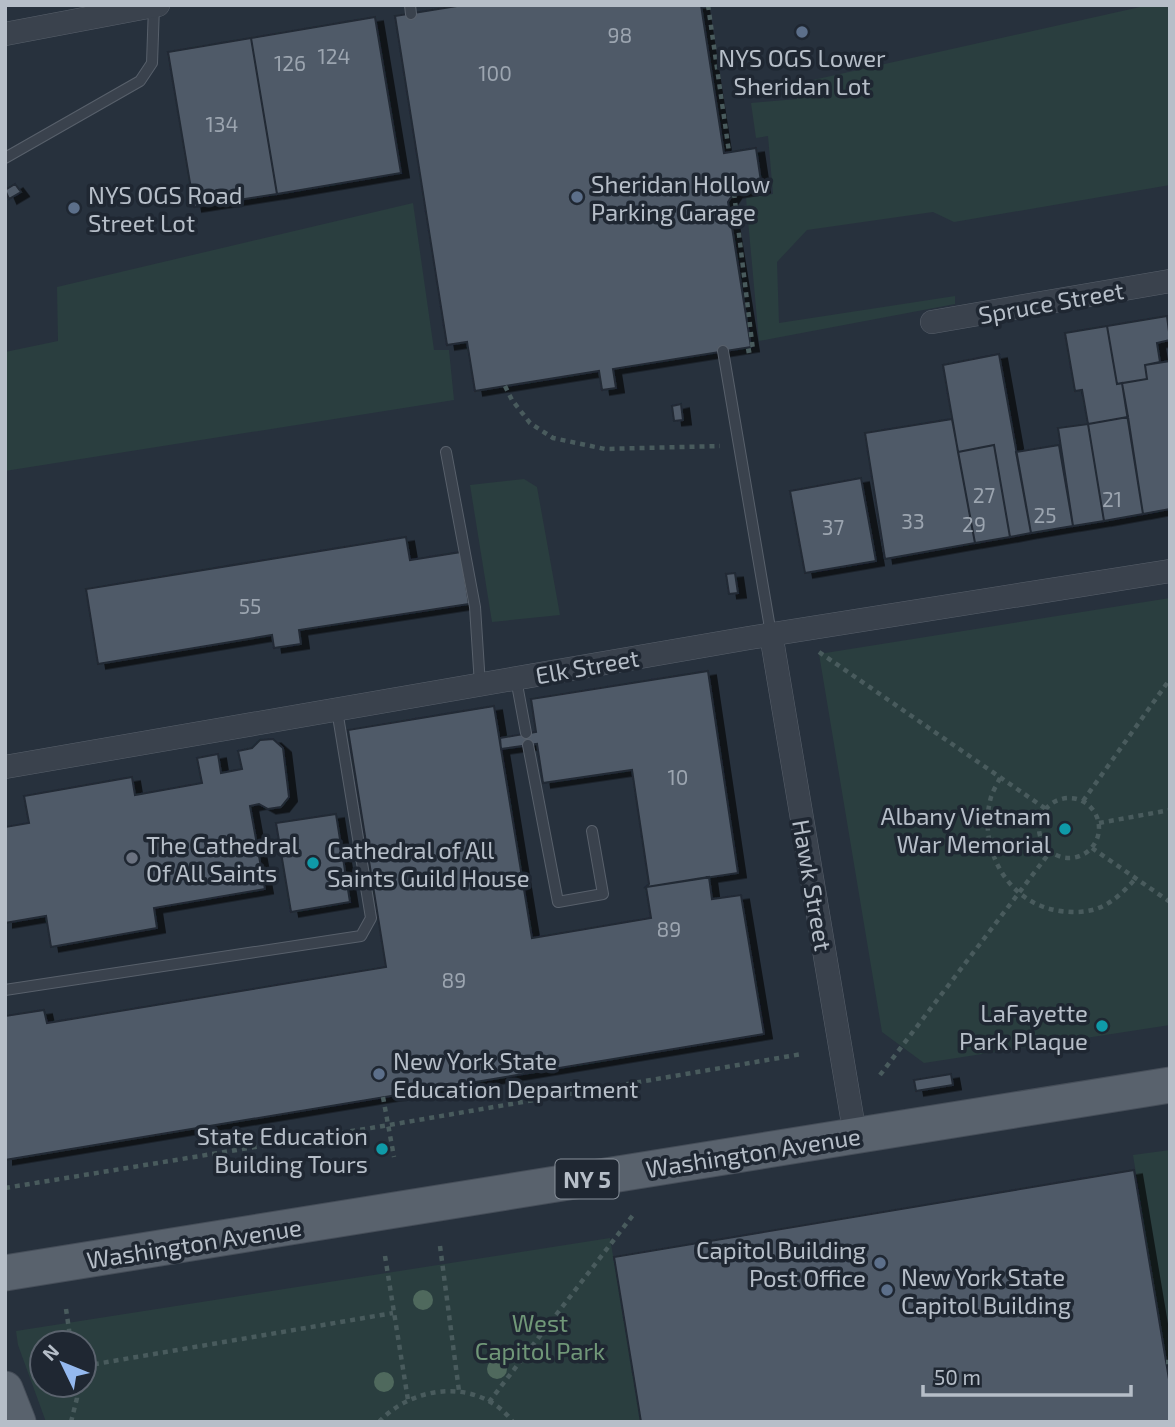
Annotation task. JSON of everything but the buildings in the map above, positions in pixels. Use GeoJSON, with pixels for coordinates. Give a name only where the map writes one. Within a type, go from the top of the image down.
{"type":"FeatureCollection","features":[{"type":"Feature","properties":{"kind":"main road","name":"Washington Avenue"},"geometry":{"type":"LineString","coordinates":[[5,1273],[1170,1085]]}},
{"type":"Feature","properties":{"kind":"main road"},"geometry":{"type":"LineString","coordinates":[[5,1389],[18,1422]]}},
{"type":"Feature","properties":{"kind":"street"},"geometry":{"type":"LineString","coordinates":[[5,34],[156,6]]}},
{"type":"Feature","properties":{"kind":"street","name":"Spruce Street"},"geometry":{"type":"LineString","coordinates":[[932,322],[1170,281]]}},
{"type":"Feature","properties":{"kind":"street","name":"Elk Street"},"geometry":{"type":"LineString","coordinates":[[5,767],[771,634],[1170,572]]}},
{"type":"Feature","properties":{"kind":"street","name":"Hawk Street"},"geometry":{"type":"LineString","coordinates":[[771,634],[855,1135]]}},
{"type":"Feature","properties":{"kind":"lane"},"geometry":{"type":"LineString","coordinates":[[5,158],[139,81],[152,63],[156,6]]}},
{"type":"Feature","properties":{"kind":"lane"},"geometry":{"type":"LineString","coordinates":[[723,353],[771,634]]}},
{"type":"Feature","properties":{"kind":"lane"},"geometry":{"type":"LineString","coordinates":[[446,452],[475,607],[480,685]]}},
{"type":"Feature","properties":{"kind":"lane"},"geometry":{"type":"LineString","coordinates":[[516,679],[558,902],[603,894],[592,831]]}},
{"type":"Feature","properties":{"kind":"lane"},"geometry":{"type":"LineString","coordinates":[[5,990],[361,936],[371,918],[337,710]]}},
{"type":"Feature","properties":{"kind":"path"},"geometry":{"type":"LineString","coordinates":[[708,5],[729,152]]}},
{"type":"Feature","properties":{"kind":"path"},"geometry":{"type":"LineString","coordinates":[[723,353],[753,350],[734,193]]}},
{"type":"Feature","properties":{"kind":"path"},"geometry":{"type":"LineString","coordinates":[[505,386],[530,423],[553,438],[605,449],[739,446]]}},
{"type":"Feature","properties":{"kind":"path"},"geometry":{"type":"LineString","coordinates":[[818,652],[1046,809]]}},
{"type":"Feature","properties":{"kind":"path"},"geometry":{"type":"LineString","coordinates":[[1083,801],[1170,679]]}},
{"type":"Feature","properties":{"kind":"path"},"geometry":{"type":"LineString","coordinates":[[1000,778],[991,797],[987,825],[1001,875],[1018,894],[1034,904],[1059,911],[1080,912],[1102,907],[1136,878]]}},
{"type":"Feature","properties":{"kind":"path"},"geometry":{"type":"LineString","coordinates":[[1065,798],[1083,801],[1093,809],[1099,823],[1098,837],[1092,848],[1074,858],[1063,858],[1051,852],[1040,836],[1039,823],[1046,809],[1065,798]]}},
{"type":"Feature","properties":{"kind":"path"},"geometry":{"type":"LineString","coordinates":[[1099,823],[1170,810]]}},
{"type":"Feature","properties":{"kind":"path"},"geometry":{"type":"LineString","coordinates":[[1092,848],[1170,902]]}},
{"type":"Feature","properties":{"kind":"path"},"geometry":{"type":"LineString","coordinates":[[880,1075],[1051,852]]}},
{"type":"Feature","properties":{"kind":"path"},"geometry":{"type":"LineString","coordinates":[[5,1188],[802,1054]]}},
{"type":"Feature","properties":{"kind":"path"},"geometry":{"type":"LineString","coordinates":[[383,1097],[394,1157]]}},
{"type":"Feature","properties":{"kind":"path"},"geometry":{"type":"LineString","coordinates":[[489,1402],[633,1215]]}},
{"type":"Feature","properties":{"kind":"path"},"geometry":{"type":"LineString","coordinates":[[440,1247],[459,1391]]}},
{"type":"Feature","properties":{"kind":"path"},"geometry":{"type":"LineString","coordinates":[[385,1256],[408,1399]]}},
{"type":"Feature","properties":{"kind":"path"},"geometry":{"type":"LineString","coordinates":[[66,1309],[69,1329]]}},
{"type":"Feature","properties":{"kind":"path"},"geometry":{"type":"LineString","coordinates":[[98,1364],[393,1313]]}},
{"type":"Feature","properties":{"kind":"path"},"geometry":{"type":"LineString","coordinates":[[379,1422],[408,1399],[428,1393],[459,1391],[489,1402],[513,1422]]}},
{"type":"Feature","properties":{"kind":"path"},"geometry":{"type":"LineString","coordinates":[[71,1422],[78,1399]]}},
{"type":"Feature","properties":{"kind":"green space"},"geometry":{"type":"Polygon","coordinates":[[[1149,5],[1170,5],[1170,185],[954,222],[933,212],[807,230],[777,262],[779,323],[955,296],[955,304],[759,341],[746,198],[773,194],[768,136],[756,138],[751,103],[797,99],[795,84],[1149,5]]]}},
{"type":"Feature","properties":{"kind":"green space"},"geometry":{"type":"Polygon","coordinates":[[[413,203],[434,350],[449,350],[454,400],[5,471],[5,352],[58,341],[57,287],[413,203]]]}},
{"type":"Feature","properties":{"kind":"green space"},"geometry":{"type":"Polygon","coordinates":[[[524,479],[537,487],[560,615],[492,622],[470,485],[524,479]]]}},
{"type":"Feature","properties":{"kind":"green space"},"geometry":{"type":"Polygon","coordinates":[[[1170,598],[1170,1025],[924,1063],[882,1032],[819,654],[1170,598]]]}},
{"type":"Feature","properties":{"kind":"green space"},"geometry":{"type":"Polygon","coordinates":[[[1170,1150],[1170,1385],[1133,1155],[1170,1150]]]}},
{"type":"Feature","properties":{"kind":"green space","name":"West Capitol Park"},"geometry":{"type":"Polygon","coordinates":[[[610,1238],[641,1422],[46,1422],[38,1399],[98,1399],[98,1329],[29,1329],[610,1238]]]}},
{"type":"Feature","properties":{"kind":"green space","name":"West Capitol Park"},"geometry":{"type":"Polygon","coordinates":[[[28,1329],[28,1372],[16,1331],[28,1329]]]}},
{"type":"Feature","properties":{"kind":"place","name":"NYS OGS Lower Sheridan Lot"},"geometry":{"type":"Point","coordinates":[802,32]}},
{"type":"Feature","properties":{"kind":"place","name":"Sheridan Hollow Parking Garage"},"geometry":{"type":"Point","coordinates":[577,197]}},
{"type":"Feature","properties":{"kind":"place","name":"NYS OGS Road Street Lot"},"geometry":{"type":"Point","coordinates":[74,208]}},
{"type":"Feature","properties":{"kind":"place","name":"Albany Vietnam War Memorial"},"geometry":{"type":"Point","coordinates":[1065,829]}},
{"type":"Feature","properties":{"kind":"place","name":"The Cathedral Of All Saints"},"geometry":{"type":"Point","coordinates":[132,858]}},
{"type":"Feature","properties":{"kind":"place","name":"Cathedral of All Saints Guild House"},"geometry":{"type":"Point","coordinates":[313,863]}},
{"type":"Feature","properties":{"kind":"place","name":"LaFayette Park Plaque"},"geometry":{"type":"Point","coordinates":[1102,1026]}},
{"type":"Feature","properties":{"kind":"place","name":"New York State Education Department"},"geometry":{"type":"Point","coordinates":[379,1074]}},
{"type":"Feature","properties":{"kind":"place","name":"State Education Building Tours"},"geometry":{"type":"Point","coordinates":[382,1149]}},
{"type":"Feature","properties":{"kind":"place","name":"Capitol Building Post Office"},"geometry":{"type":"Point","coordinates":[880,1263]}},
{"type":"Feature","properties":{"kind":"place","name":"New York State Capitol Building"},"geometry":{"type":"Point","coordinates":[887,1290]}}]}
